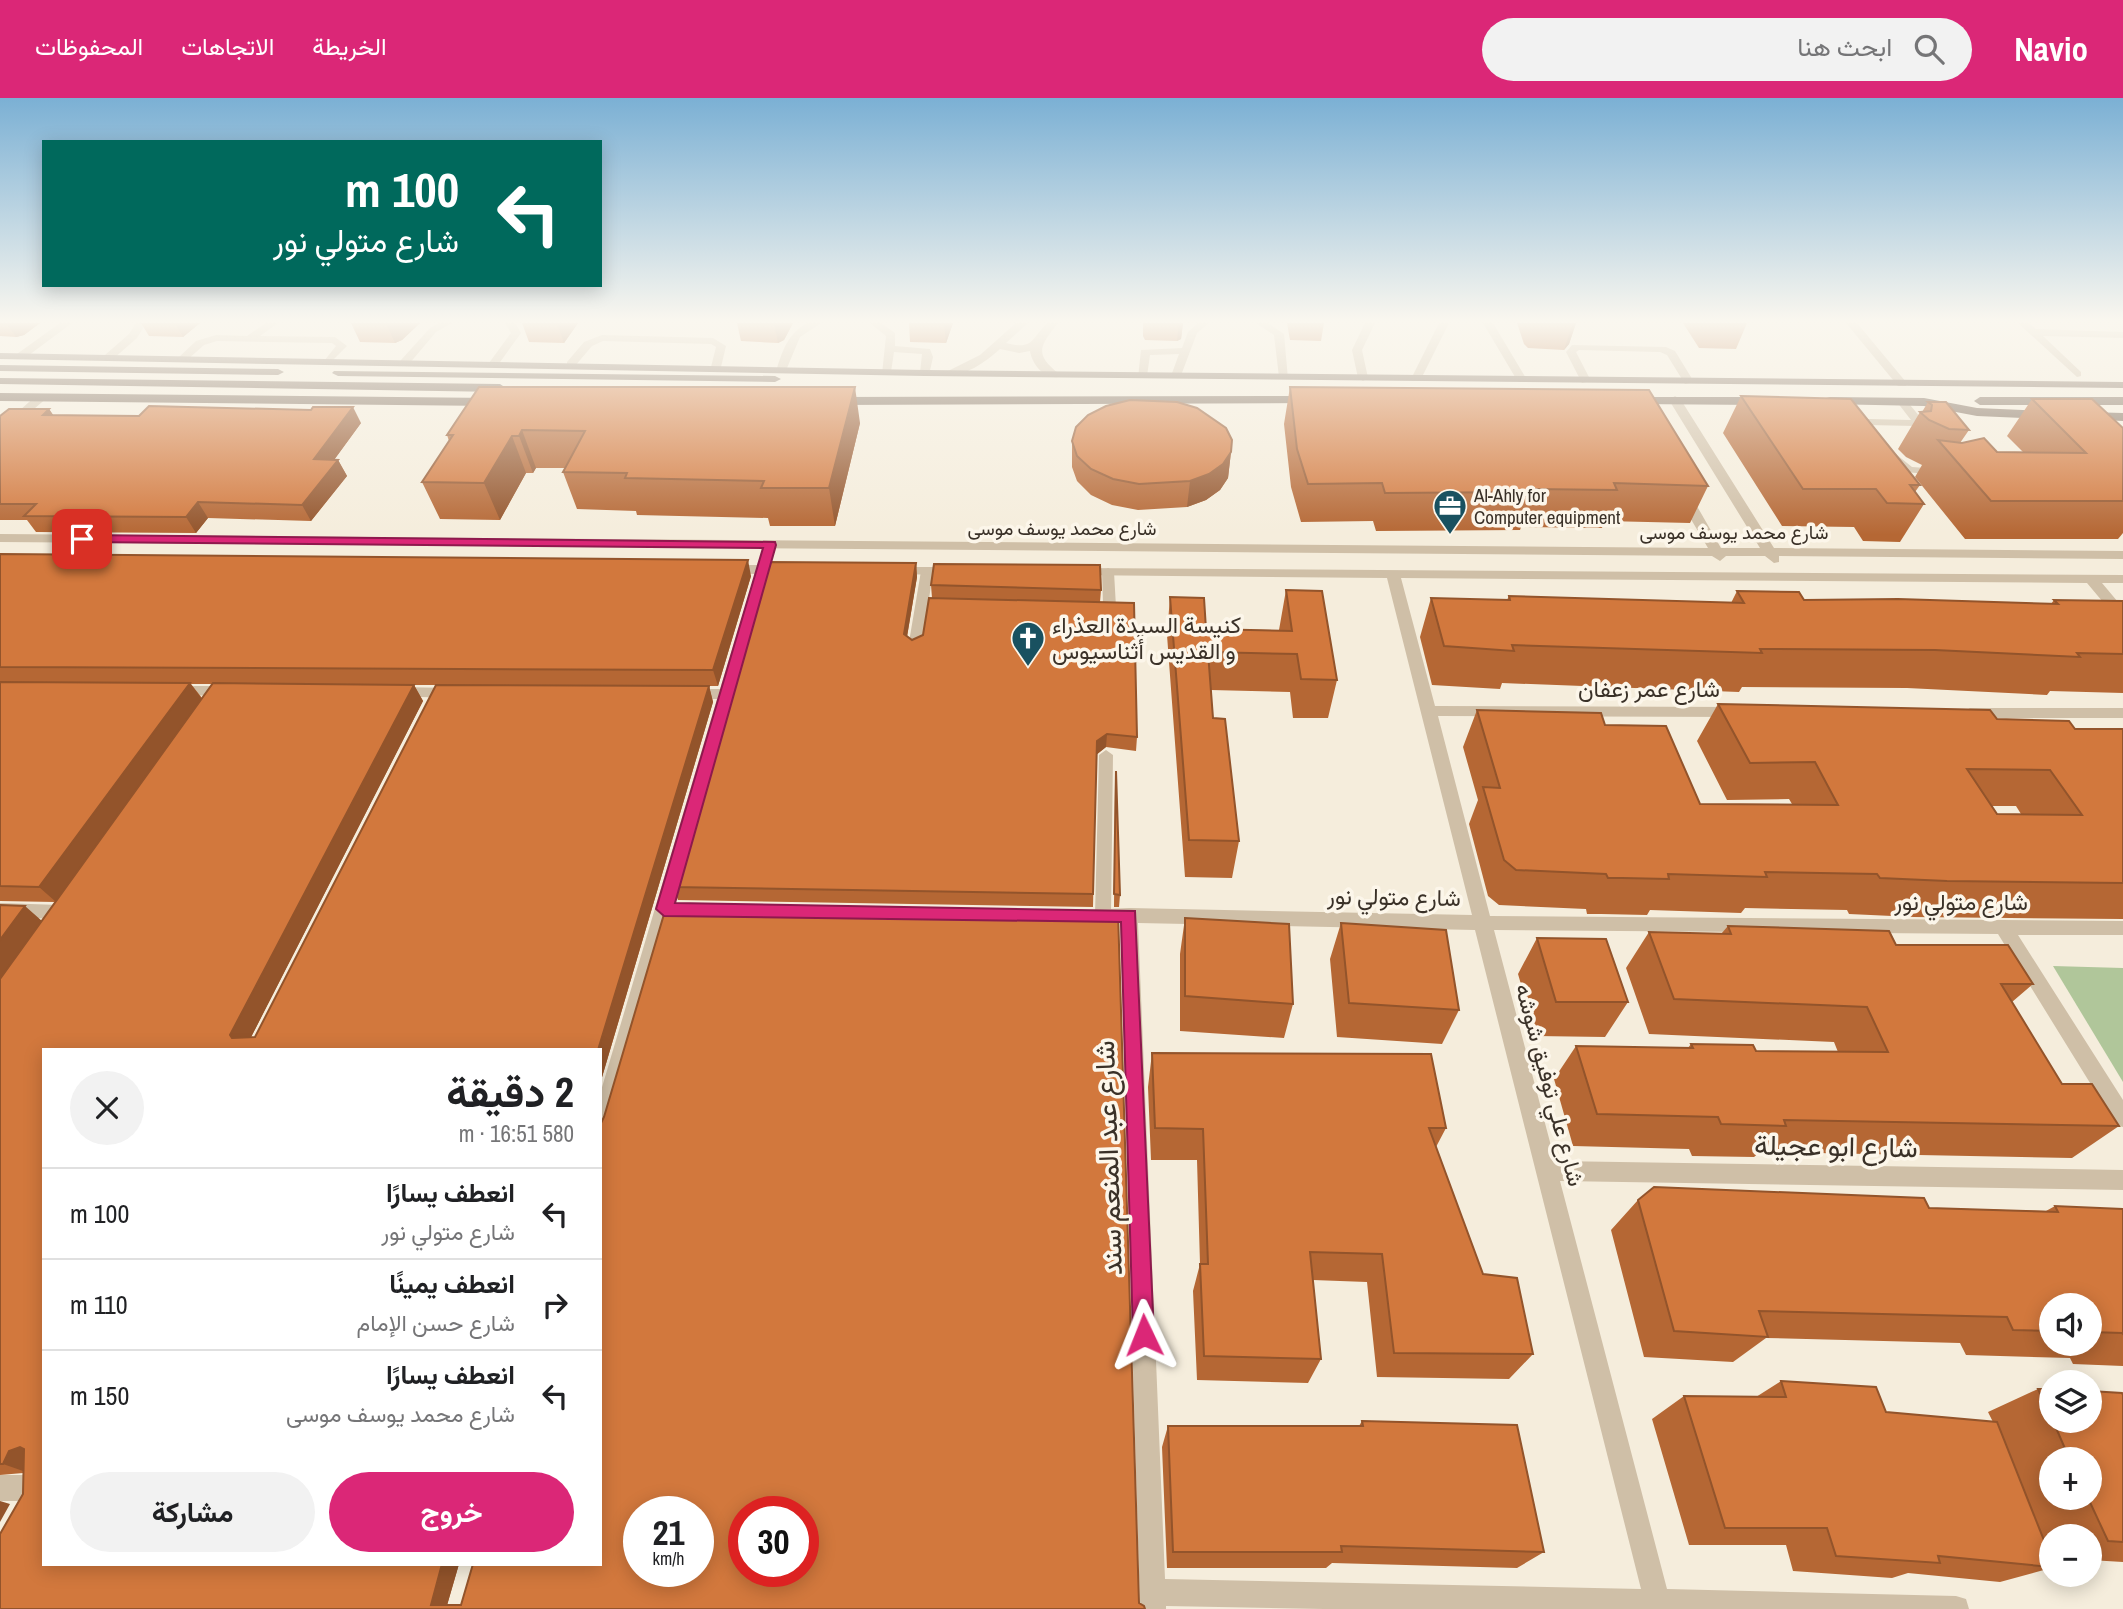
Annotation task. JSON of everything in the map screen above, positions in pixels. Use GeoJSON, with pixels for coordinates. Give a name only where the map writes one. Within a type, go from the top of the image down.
{"type":"FeatureCollection","features":[{"type":"Feature","properties":{"kind":"main road"},"geometry":{"type":"LineString","coordinates":[[0,397],[508,402]]}},
{"type":"Feature","properties":{"kind":"main road"},"geometry":{"type":"LineString","coordinates":[[820,397],[915,401],[1320,400]]}},
{"type":"Feature","properties":{"kind":"main road"},"geometry":{"type":"LineString","coordinates":[[1625,404],[1675,400],[1771,401]]}},
{"type":"Feature","properties":{"kind":"main road"},"geometry":{"type":"LineString","coordinates":[[1812,401],[2123,401]]}},
{"type":"Feature","properties":{"kind":"main road"},"geometry":{"type":"LineString","coordinates":[[1924,402],[1977,412],[2123,417]]}},
{"type":"Feature","properties":{"kind":"street"},"geometry":{"type":"LineString","coordinates":[[0,434],[42,397]]}},
{"type":"Feature","properties":{"kind":"street"},"geometry":{"type":"LineString","coordinates":[[1675,400],[1785,576]]}},
{"type":"Feature","properties":{"kind":"street"},"geometry":{"type":"LineString","coordinates":[[1675,481],[1731,575]]}},
{"type":"Feature","properties":{"kind":"street","name":"شارع محمد يوسف موسى"},"geometry":{"type":"LineString","coordinates":[[0,538],[2123,555]]}},
{"type":"Feature","properties":{"kind":"street"},"geometry":{"type":"LineString","coordinates":[[602,1124],[671,910],[727,694],[770,545]]}},
{"type":"Feature","properties":{"kind":"street"},"geometry":{"type":"LineString","coordinates":[[708,569],[804,570]]}},
{"type":"Feature","properties":{"kind":"street","name":"شارع محمد يوسف موسى"},"geometry":{"type":"LineString","coordinates":[[872,570],[969,571]]}},
{"type":"Feature","properties":{"kind":"street","name":"شارع محمد يوسف موسى"},"geometry":{"type":"LineString","coordinates":[[1066,572],[2123,579]]}},
{"type":"Feature","properties":{"kind":"street","name":"شارع علي توفيق شوشه"},"geometry":{"type":"LineString","coordinates":[[1393,574],[1658,1606]]}},
{"type":"Feature","properties":{"kind":"street"},"geometry":{"type":"LineString","coordinates":[[2090,578],[2123,617]]}},
{"type":"Feature","properties":{"kind":"street"},"geometry":{"type":"LineString","coordinates":[[150,691],[246,691]]}},
{"type":"Feature","properties":{"kind":"street"},"geometry":{"type":"LineString","coordinates":[[203,713],[219,691]]}},
{"type":"Feature","properties":{"kind":"street"},"geometry":{"type":"LineString","coordinates":[[384,692],[435,699],[466,693]]}},
{"type":"Feature","properties":{"kind":"street"},"geometry":{"type":"LineString","coordinates":[[672,694],[727,694]]}},
{"type":"Feature","properties":{"kind":"street","name":"شارع عمر زعفان"},"geometry":{"type":"LineString","coordinates":[[1428,711],[1748,712]]}},
{"type":"Feature","properties":{"kind":"street"},"geometry":{"type":"LineString","coordinates":[[1956,712],[2123,713]]}},
{"type":"Feature","properties":{"kind":"street"},"geometry":{"type":"LineString","coordinates":[[0,910],[64,907],[45,934]]}},
{"type":"Feature","properties":{"kind":"street","name":"شارع متولي نور"},"geometry":{"type":"LineString","coordinates":[[1077,915],[1483,923],[2123,928]]}},
{"type":"Feature","properties":{"kind":"street","name":"شارع عبد المنعم سند"},"geometry":{"type":"LineString","coordinates":[[1129,915],[1152,1601]]}},
{"type":"Feature","properties":{"kind":"street"},"geometry":{"type":"LineString","coordinates":[[2003,927],[2123,1118]]}},
{"type":"Feature","properties":{"kind":"street","name":"شارع ابو عجيلة"},"geometry":{"type":"LineString","coordinates":[[1547,1171],[2123,1180]]}},
{"type":"Feature","properties":{"kind":"street"},"geometry":{"type":"LineString","coordinates":[[0,1488],[41,1482]]}},
{"type":"Feature","properties":{"kind":"street"},"geometry":{"type":"LineString","coordinates":[[21,1513],[41,1482]]}},
{"type":"Feature","properties":{"kind":"street"},"geometry":{"type":"LineString","coordinates":[[1152,1601],[1956,1609]]}},
{"type":"Feature","properties":{"kind":"lane"},"geometry":{"type":"LineString","coordinates":[[1854,401],[1876,433]]}},
{"type":"Feature","properties":{"kind":"lane"},"geometry":{"type":"LineString","coordinates":[[1902,402],[1937,444],[1933,444]]}},
{"type":"Feature","properties":{"kind":"lane"},"geometry":{"type":"LineString","coordinates":[[1868,422],[1919,423]]}},
{"type":"Feature","properties":{"kind":"lane"},"geometry":{"type":"LineString","coordinates":[[1903,444],[1884,444],[1899,464],[1909,470],[1953,472]]}},
{"type":"Feature","properties":{"kind":"lane"},"geometry":{"type":"LineString","coordinates":[[915,648],[929,605],[927,571]]}},
{"type":"Feature","properties":{"kind":"lane"},"geometry":{"type":"LineString","coordinates":[[1087,610],[1110,607],[1108,572]]}},
{"type":"Feature","properties":{"kind":"lane"},"geometry":{"type":"LineString","coordinates":[[1103,915],[1106,755]]}},
{"type":"Feature","properties":{"kind":"green space"},"geometry":{"type":"Polygon","coordinates":[[[2053,966],[2123,968],[2123,1082],[2053,966]]]}},
{"type":"Feature","properties":{"kind":"building"},"geometry":{"type":"Polygon","coordinates":[[[475,394],[853,394],[829,488],[761,488],[764,481],[625,478],[627,473],[563,472],[585,431],[522,430],[519,436],[512,436],[484,483],[422,482],[453,435],[447,435],[475,394]]]}},
{"type":"Feature","properties":{"kind":"building"},"geometry":{"type":"Polygon","coordinates":[[[1291,394],[1651,394],[1708,486],[1614,483],[1617,490],[1385,493],[1382,483],[1308,484],[1297,449],[1291,394]]]}},
{"type":"Feature","properties":{"kind":"building"},"geometry":{"type":"Polygon","coordinates":[[[1741,396],[1851,399],[1920,485],[1910,485],[1924,504],[1887,503],[1876,489],[1803,489],[1741,396]]]}},
{"type":"Feature","properties":{"kind":"building"},"geometry":{"type":"Polygon","coordinates":[[[2032,399],[2092,399],[2123,428],[2123,501],[1991,501],[1938,440],[1962,443],[1984,438],[1997,452],[2086,453],[2032,399]]]}},
{"type":"Feature","properties":{"kind":"building"},"geometry":{"type":"Polygon","coordinates":[[[1130,400],[1177,402],[1197,408],[1226,428],[1232,440],[1231,452],[1223,464],[1209,474],[1190,481],[1139,484],[1113,479],[1091,469],[1077,456],[1072,441],[1076,427],[1088,415],[1106,406],[1130,400]]]}},
{"type":"Feature","properties":{"kind":"building"},"geometry":{"type":"Polygon","coordinates":[[[1928,402],[1946,402],[1969,430],[1949,429],[1929,420],[1920,412],[1931,411],[1932,405],[1928,402]]]}},
{"type":"Feature","properties":{"kind":"building"},"geometry":{"type":"Polygon","coordinates":[[[149,406],[311,410],[313,407],[353,407],[314,459],[338,460],[302,505],[198,502],[186,517],[24,516],[36,504],[0,504],[0,416],[9,409],[49,409],[43,415],[139,416],[149,406]]]}},
{"type":"Feature","properties":{"kind":"building"},"geometry":{"type":"Polygon","coordinates":[[[0,554],[748,560],[713,670],[0,667],[0,554]]]}},
{"type":"Feature","properties":{"kind":"building"},"geometry":{"type":"Polygon","coordinates":[[[768,562],[916,563],[904,634],[912,640],[923,635],[929,598],[1134,603],[1137,737],[1107,734],[1097,741],[1093,894],[673,887],[768,562]]]}},
{"type":"Feature","properties":{"kind":"building"},"geometry":{"type":"Polygon","coordinates":[[[934,564],[1100,565],[1101,590],[931,585],[934,564]]]}},
{"type":"Feature","properties":{"kind":"building"},"geometry":{"type":"Polygon","coordinates":[[[1286,590],[1322,591],[1337,680],[1301,679],[1297,654],[1208,652],[1213,718],[1225,719],[1239,841],[1189,840],[1170,597],[1204,598],[1206,629],[1292,631],[1286,590]]]}},
{"type":"Feature","properties":{"kind":"building"},"geometry":{"type":"Polygon","coordinates":[[[1737,591],[1799,592],[1804,600],[1898,599],[2058,604],[2054,600],[2123,601],[2123,654],[2077,653],[2080,657],[1935,650],[1760,649],[1762,653],[1512,645],[1514,651],[1444,646],[1431,598],[1510,600],[1509,596],[1744,603],[1737,591]]]}},
{"type":"Feature","properties":{"kind":"building"},"geometry":{"type":"Polygon","coordinates":[[[0,682],[190,683],[39,887],[0,886],[0,682]]]}},
{"type":"Feature","properties":{"kind":"building"},"geometry":{"type":"Polygon","coordinates":[[[213,683],[414,685],[230,1035],[232,1038],[255,1037],[436,685],[709,686],[599,1048],[42,1048],[42,1566],[441,1566],[431,1605],[461,1605],[472,1566],[602,1566],[602,1121],[667,904],[1118,912],[1139,1603],[1145,1609],[0,1609],[0,1534],[23,1494],[24,1449],[20,1447],[9,1451],[3,1464],[0,1464],[0,979],[213,683]]]}},
{"type":"Feature","properties":{"kind":"building"},"geometry":{"type":"Polygon","coordinates":[[[1718,704],[1990,710],[1997,719],[2069,721],[2075,729],[2123,729],[2123,883],[1947,881],[1880,878],[1877,874],[1765,872],[1767,877],[1668,874],[1669,879],[1608,878],[1606,874],[1516,870],[1504,860],[1483,787],[1500,788],[1477,710],[1601,713],[1605,725],[1666,726],[1700,804],[1838,805],[1815,762],[1750,763],[1718,704]],[[1967,769],[1997,814],[2082,815],[2050,770],[1967,769]]]}},
{"type":"Feature","properties":{"kind":"building"},"geometry":{"type":"Polygon","coordinates":[[[1116,771],[1120,895],[1114,894],[1116,771]]]}},
{"type":"Feature","properties":{"kind":"building"},"geometry":{"type":"Polygon","coordinates":[[[0,905],[25,906],[0,940],[0,905]]]}},
{"type":"Feature","properties":{"kind":"building"},"geometry":{"type":"Polygon","coordinates":[[[1185,918],[1289,924],[1293,1004],[1185,996],[1185,918]]]}},
{"type":"Feature","properties":{"kind":"building"},"geometry":{"type":"Polygon","coordinates":[[[1341,923],[1446,930],[1459,1010],[1349,1003],[1341,923]]]}},
{"type":"Feature","properties":{"kind":"building"},"geometry":{"type":"Polygon","coordinates":[[[1728,926],[1889,931],[1896,945],[2008,945],[2033,984],[2001,984],[2062,1084],[2092,1084],[2119,1126],[1784,1120],[1786,1126],[1721,1124],[1718,1117],[1597,1114],[1576,1046],[1693,1048],[1691,1044],[1753,1045],[1756,1051],[1888,1052],[1867,1007],[1674,999],[1649,932],[1731,934],[1728,926]]]}},
{"type":"Feature","properties":{"kind":"building"},"geometry":{"type":"Polygon","coordinates":[[[1537,938],[1606,939],[1628,1002],[1556,1002],[1537,938]]]}},
{"type":"Feature","properties":{"kind":"building"},"geometry":{"type":"Polygon","coordinates":[[[1152,1053],[1431,1054],[1446,1128],[1429,1128],[1483,1274],[1517,1278],[1533,1354],[1394,1353],[1382,1254],[1310,1252],[1321,1359],[1204,1356],[1200,1264],[1208,1264],[1203,1129],[1155,1128],[1152,1053]]]}},
{"type":"Feature","properties":{"kind":"building"},"geometry":{"type":"Polygon","coordinates":[[[1654,1187],[1924,1198],[1929,1208],[2058,1212],[2055,1206],[2123,1209],[2123,1334],[2102,1332],[2102,1293],[2039,1293],[2039,1331],[2013,1330],[2007,1317],[1759,1311],[1768,1337],[1674,1331],[1638,1200],[1654,1187]]]}},
{"type":"Feature","properties":{"kind":"building"},"geometry":{"type":"Polygon","coordinates":[[[1781,1381],[1876,1387],[1886,1412],[1997,1422],[2039,1528],[2039,1566],[1938,1556],[1940,1563],[1836,1556],[1827,1528],[1725,1528],[1684,1396],[1786,1397],[1781,1381]]]}},
{"type":"Feature","properties":{"kind":"building"},"geometry":{"type":"Polygon","coordinates":[[[2102,1392],[2122,1393],[2123,1542],[2108,1541],[2094,1510],[2102,1510],[2102,1447],[2064,1447],[2058,1433],[2102,1433],[2102,1392]]]}},
{"type":"Feature","properties":{"kind":"building"},"geometry":{"type":"Polygon","coordinates":[[[1362,1421],[1517,1425],[1544,1552],[1341,1546],[1342,1552],[1173,1552],[1168,1426],[1363,1426],[1362,1421]]]}},
{"type":"Feature","properties":{"kind":"place","name":"Al-Ahly for Computer equipment"},"geometry":{"type":"Point","coordinates":[1450,536]}},
{"type":"Feature","properties":{"kind":"place","name":"كنيسة السيدة العذراء و القديس أثناسيوس"},"geometry":{"type":"Point","coordinates":[1028,668]}},
{"type":"Feature","properties":{"kind":"route"},"geometry":{"type":"LineString","coordinates":[[82,539],[770,545],[664,909],[1129,915],[1144,1335]]}}]}
